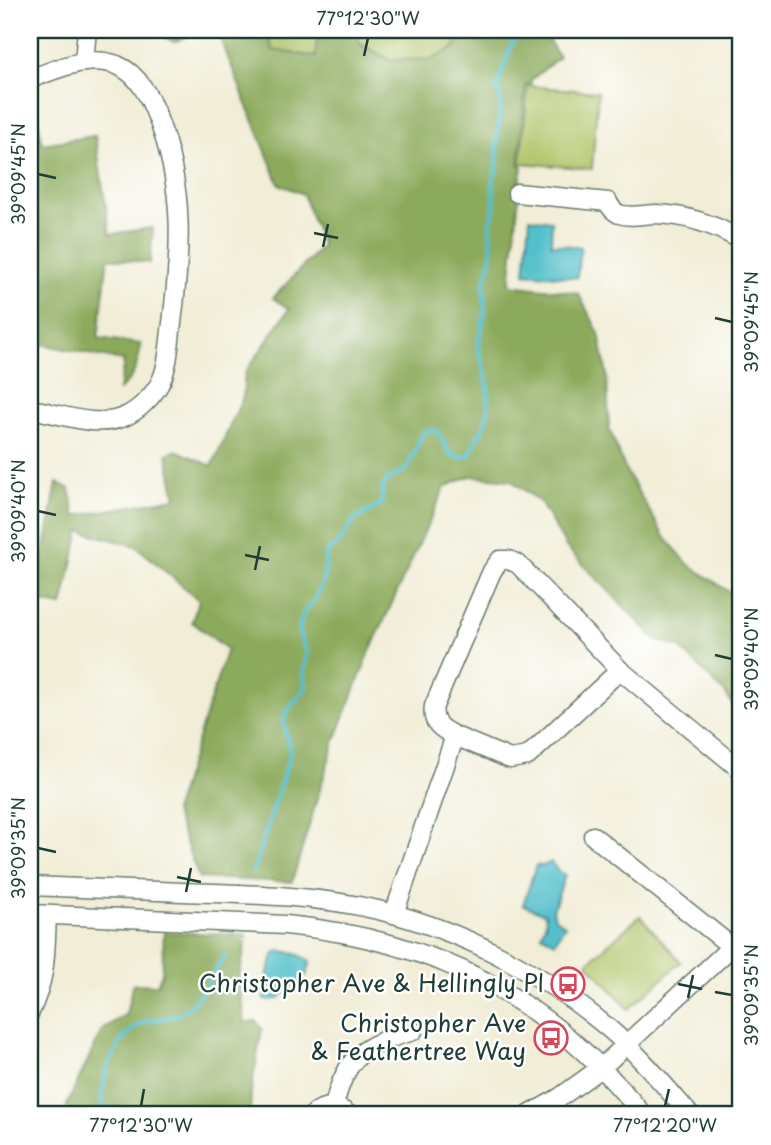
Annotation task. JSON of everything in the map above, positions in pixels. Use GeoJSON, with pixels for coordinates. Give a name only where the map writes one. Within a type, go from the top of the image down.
{"type":"FeatureCollection","features":[{"type":"Feature","properties":{"kind":"street"},"geometry":{"type":"LineString","coordinates":[[84,61],[87,30]]}},
{"type":"Feature","properties":{"kind":"street"},"geometry":{"type":"LineString","coordinates":[[30,79],[84,61],[108,63],[132,75],[142,86],[154,108],[170,153],[175,172],[180,221],[179,261],[168,351],[159,384],[138,409],[124,417],[108,421],[30,409]]}},
{"type":"Feature","properties":{"kind":"street"},"geometry":{"type":"LineString","coordinates":[[517,192],[608,202],[612,209],[622,215],[655,214],[691,218],[741,240]]}},
{"type":"Feature","properties":{"kind":"street"},"geometry":{"type":"LineString","coordinates":[[620,670],[528,757],[510,759],[455,736],[436,724],[434,718],[434,706],[492,571],[500,560],[509,560],[518,565],[620,670],[741,770]]}},
{"type":"Feature","properties":{"kind":"street"},"geometry":{"type":"LineString","coordinates":[[394,914],[455,736]]}},
{"type":"Feature","properties":{"kind":"street"},"geometry":{"type":"LineString","coordinates":[[529,1115],[559,1098],[602,1067],[737,943],[593,836]]}},
{"type":"Feature","properties":{"kind":"street"},"geometry":{"type":"LineString","coordinates":[[30,886],[293,897],[394,914],[484,948],[573,1001],[626,1045],[691,1115]]}},
{"type":"Feature","properties":{"kind":"street"},"geometry":{"type":"LineString","coordinates":[[30,1012],[45,969],[38,915],[286,925],[324,929],[367,937],[413,951],[474,975],[515,997],[554,1025],[602,1067],[643,1115]]}},
{"type":"Feature","properties":{"kind":"street"},"geometry":{"type":"LineString","coordinates":[[313,1115],[327,1107],[342,1111],[342,1079],[356,1057],[376,1043],[413,1031]]}},
{"type":"Feature","properties":{"kind":"green space"},"geometry":{"type":"Polygon","coordinates":[[[165,30],[203,30],[174,42],[164,36],[165,30]]]}},
{"type":"Feature","properties":{"kind":"green space"},"geometry":{"type":"Polygon","coordinates":[[[217,30],[266,30],[273,50],[316,57],[317,30],[353,30],[360,44],[390,60],[432,59],[454,48],[463,30],[546,30],[546,36],[559,57],[531,80],[531,84],[526,84],[519,164],[522,165],[510,285],[578,293],[599,333],[607,375],[609,429],[626,471],[664,536],[688,564],[741,597],[741,717],[725,693],[679,647],[655,639],[567,548],[540,502],[511,480],[470,476],[445,487],[370,651],[334,743],[292,882],[199,878],[174,812],[227,649],[192,622],[199,600],[136,546],[80,531],[62,606],[30,600],[30,567],[41,568],[57,483],[70,489],[75,516],[176,498],[167,454],[176,450],[212,466],[243,397],[245,373],[289,309],[273,298],[322,246],[303,194],[279,184],[217,30]]]}},
{"type":"Feature","properties":{"kind":"green space"},"geometry":{"type":"Polygon","coordinates":[[[266,30],[317,30],[316,57],[273,50],[266,30]]]}},
{"type":"Feature","properties":{"kind":"green space"},"geometry":{"type":"Polygon","coordinates":[[[353,30],[463,30],[454,48],[432,59],[390,60],[360,44],[353,30]]]}},
{"type":"Feature","properties":{"kind":"green space"},"geometry":{"type":"Polygon","coordinates":[[[528,86],[598,92],[592,169],[521,163],[528,86]]]}},
{"type":"Feature","properties":{"kind":"green space"},"geometry":{"type":"Polygon","coordinates":[[[34,91],[42,144],[95,136],[110,234],[153,228],[150,263],[108,258],[98,338],[141,344],[135,370],[119,390],[124,361],[41,344],[30,394],[30,286],[43,271],[30,259],[30,92],[34,91]]]}},
{"type":"Feature","properties":{"kind":"green space"},"geometry":{"type":"Polygon","coordinates":[[[640,916],[681,962],[629,1009],[587,963],[640,916]]]}},
{"type":"Feature","properties":{"kind":"green space"},"geometry":{"type":"Polygon","coordinates":[[[164,932],[247,935],[239,977],[245,1023],[256,1021],[262,1029],[251,1091],[250,1115],[76,1115],[66,1107],[102,1030],[126,1014],[133,984],[157,985],[162,973],[164,932]]]}},
{"type":"Feature","properties":{"kind":"water"},"geometry":{"type":"Polygon","coordinates":[[[530,218],[552,221],[551,244],[581,247],[577,278],[525,273],[530,218]]]}},
{"type":"Feature","properties":{"kind":"water"},"geometry":{"type":"Polygon","coordinates":[[[551,862],[565,875],[553,910],[555,918],[565,925],[555,942],[541,934],[546,922],[545,914],[523,905],[536,865],[543,866],[551,862]]]}},
{"type":"Feature","properties":{"kind":"water"},"geometry":{"type":"Polygon","coordinates":[[[276,952],[297,954],[310,961],[307,974],[279,998],[264,999],[272,961],[276,952]]]}},
{"type":"Feature","properties":{"kind":"waterway"},"geometry":{"type":"LineString","coordinates":[[253,872],[290,755],[284,726],[285,715],[306,687],[303,674],[307,655],[299,633],[300,625],[302,616],[323,582],[327,552],[340,541],[354,520],[381,504],[383,487],[387,480],[407,469],[423,433],[429,430],[437,431],[451,455],[461,458],[469,455],[486,421],[488,386],[478,345],[485,312],[484,285],[492,255],[490,226],[494,208],[493,180],[497,167],[501,103],[497,86],[517,30]]}},
{"type":"Feature","properties":{"kind":"waterway"},"geometry":{"type":"LineString","coordinates":[[112,1115],[101,1102],[105,1079],[114,1055],[127,1034],[147,1021],[183,1012],[201,993],[225,955]]}},
{"type":"Feature","properties":{"kind":"place","name":"Christopher Ave & Hellingly Pl"},"geometry":{"type":"Point","coordinates":[568,984]}},
{"type":"Feature","properties":{"kind":"place","name":"Christopher Ave & Feathertree Way"},"geometry":{"type":"Point","coordinates":[551,1038]}}]}
